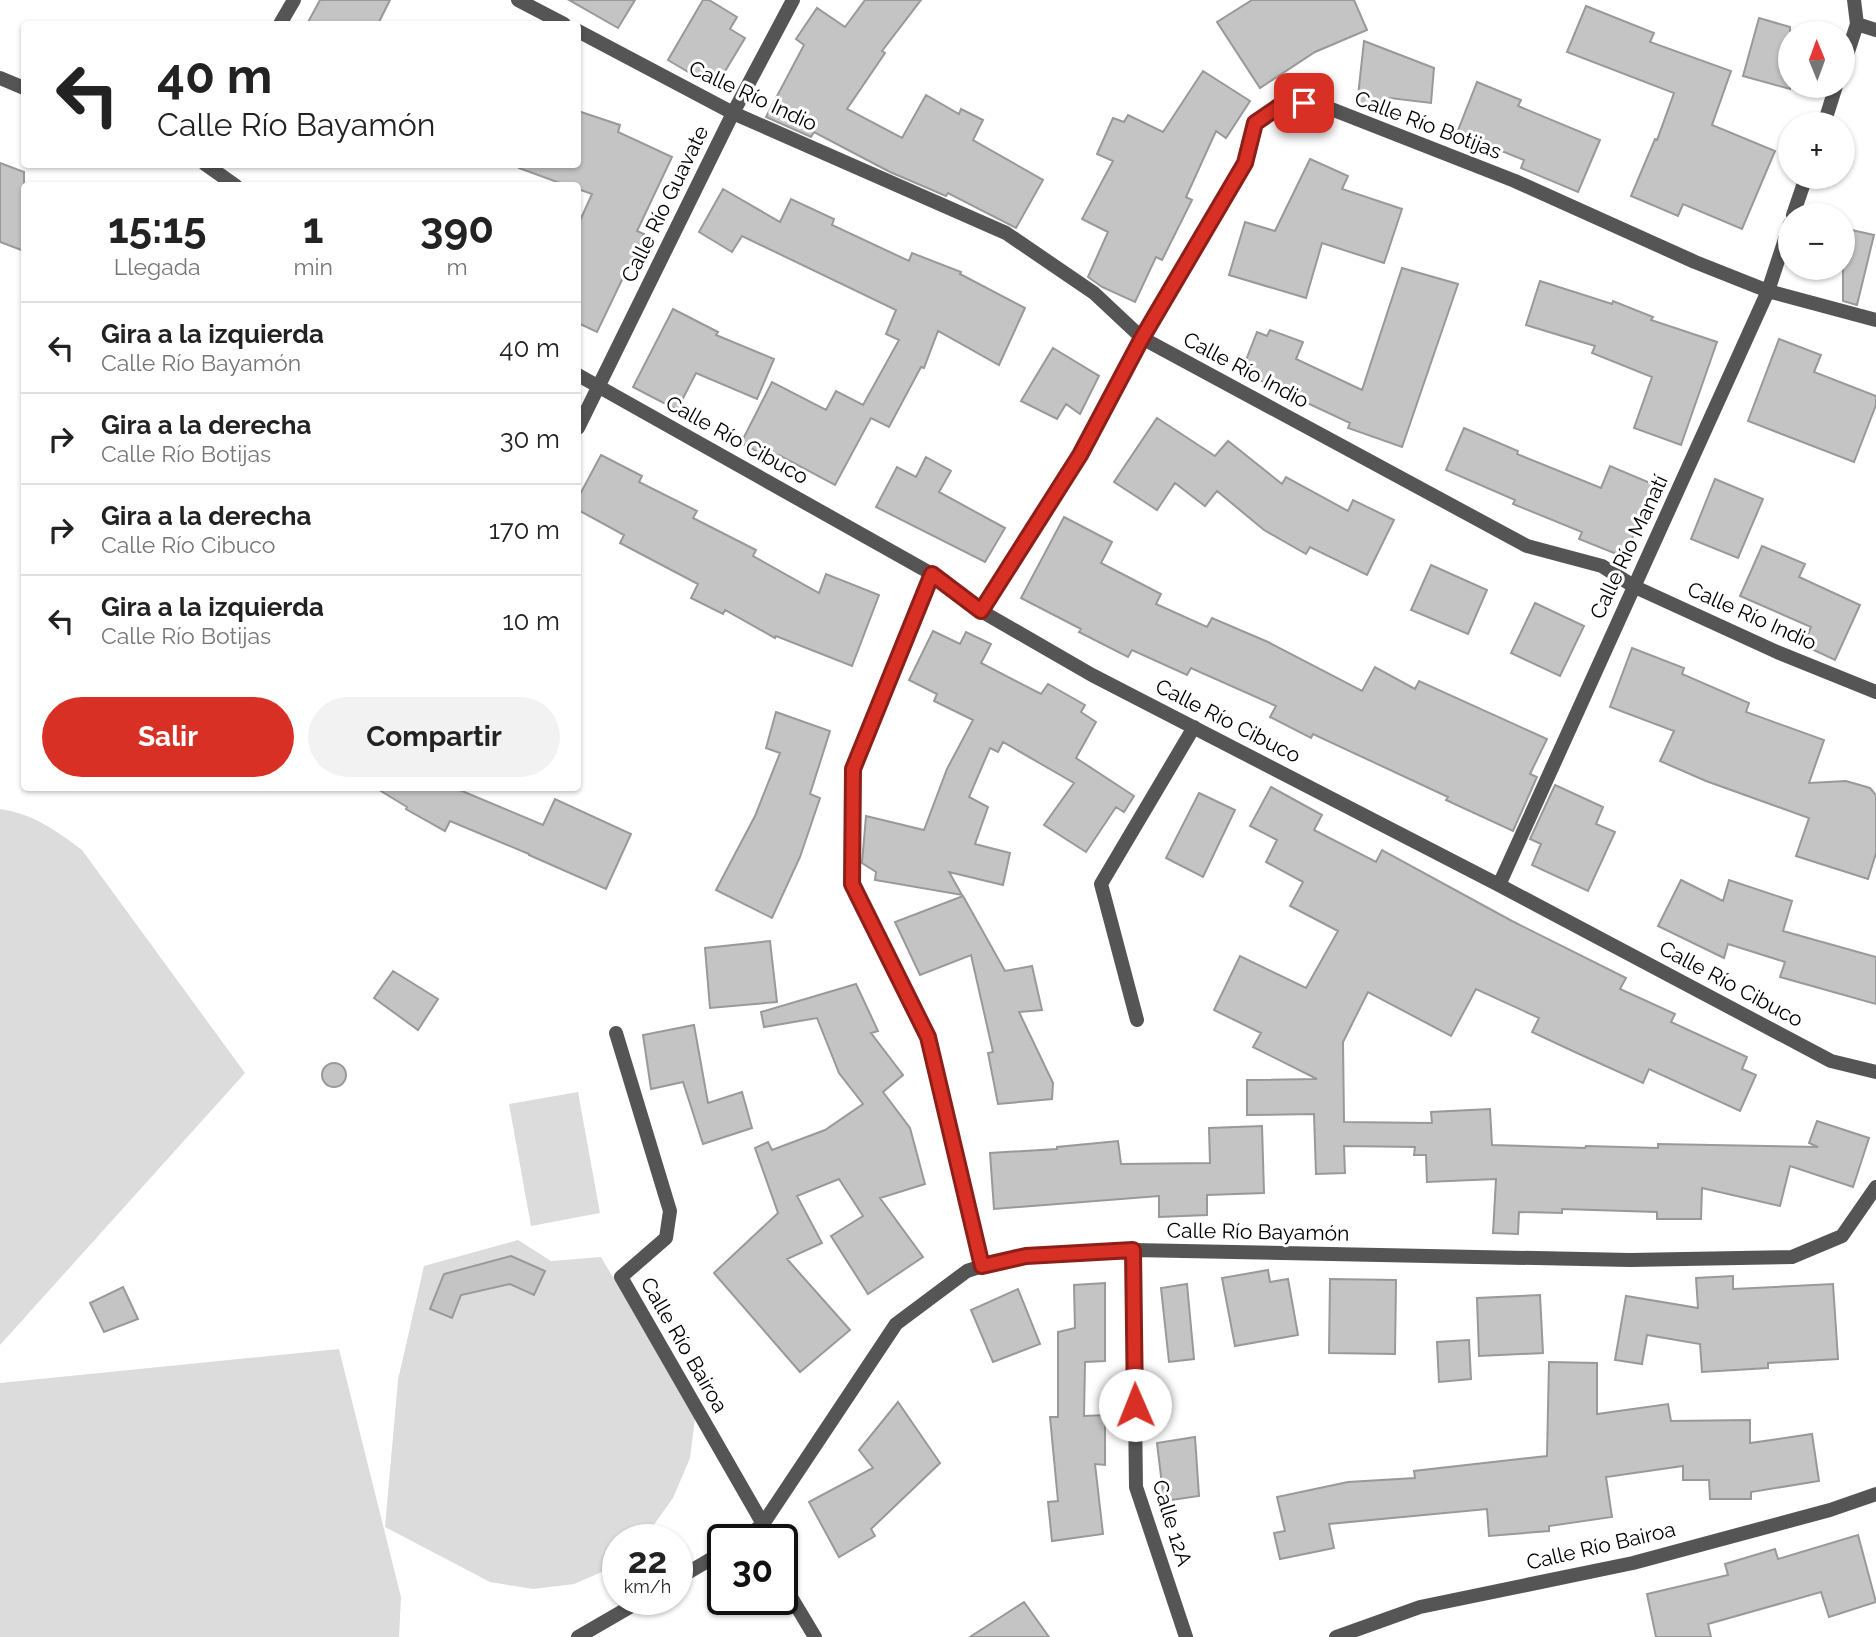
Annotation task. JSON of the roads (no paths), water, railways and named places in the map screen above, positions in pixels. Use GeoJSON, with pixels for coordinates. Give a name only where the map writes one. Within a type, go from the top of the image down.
{"type":"FeatureCollection","features":[{"type":"Feature","properties":{"kind":"street"},"geometry":{"type":"LineString","coordinates":[[282,21],[294,0]]}},
{"type":"Feature","properties":{"kind":"street"},"geometry":{"type":"LineString","coordinates":[[518,0],[558,21]]}},
{"type":"Feature","properties":{"kind":"street","name":"Calle Río Guavate"},"geometry":{"type":"LineString","coordinates":[[581,422],[733,113],[793,0]]}},
{"type":"Feature","properties":{"kind":"street"},"geometry":{"type":"LineString","coordinates":[[1854,0],[1857,24],[1855,30]]}},
{"type":"Feature","properties":{"kind":"street"},"geometry":{"type":"LineString","coordinates":[[1857,24],[1876,30]]}},
{"type":"Feature","properties":{"kind":"street","name":"Calle Río Indio"},"geometry":{"type":"LineString","coordinates":[[581,34],[733,113],[1006,233],[1094,293],[1142,338],[1527,546],[1602,566],[1634,587],[1777,652],[1876,692]]}},
{"type":"Feature","properties":{"kind":"street"},"geometry":{"type":"LineString","coordinates":[[0,78],[21,88]]}},
{"type":"Feature","properties":{"kind":"street","name":"Calle Río Botijas"},"geometry":{"type":"LineString","coordinates":[[981,611],[1080,455],[1142,338],[1245,163],[1255,123],[1287,101],[1321,105],[1515,181],[1695,262],[1768,291],[1876,320]]}},
{"type":"Feature","properties":{"kind":"street"},"geometry":{"type":"LineString","coordinates":[[211,168],[230,182]]}},
{"type":"Feature","properties":{"kind":"street","name":"Calle Río Manatí"},"geometry":{"type":"LineString","coordinates":[[1499,885],[1768,291],[1778,261]]}},
{"type":"Feature","properties":{"kind":"street","name":"Calle Río Cibuco"},"geometry":{"type":"LineString","coordinates":[[581,377],[932,574],[981,611],[1092,675],[1499,885],[1831,1061],[1876,1072]]}},
{"type":"Feature","properties":{"kind":"street"},"geometry":{"type":"LineString","coordinates":[[932,574],[853,769],[852,884],[928,1037],[982,1266]]}},
{"type":"Feature","properties":{"kind":"street"},"geometry":{"type":"LineString","coordinates":[[1137,1020],[1101,884],[1194,727]]}},
{"type":"Feature","properties":{"kind":"street","name":"Calle Río Bairoa"},"geometry":{"type":"LineString","coordinates":[[616,1033],[670,1211],[666,1238],[621,1277],[749,1524]]}},
{"type":"Feature","properties":{"kind":"street","name":"Calle Río Bayamón"},"geometry":{"type":"LineString","coordinates":[[761,1524],[896,1324],[967,1271],[982,1266],[1026,1256],[1133,1250],[1629,1260],[1792,1257],[1842,1236],[1876,1187]]}},
{"type":"Feature","properties":{"kind":"street","name":"Calle 12A"},"geometry":{"type":"LineString","coordinates":[[1133,1250],[1136,1486],[1186,1637]]}},
{"type":"Feature","properties":{"kind":"street","name":"Calle Río Bairoa"},"geometry":{"type":"LineString","coordinates":[[1336,1637],[1420,1607],[1633,1563],[1830,1510],[1876,1494]]}},
{"type":"Feature","properties":{"kind":"street"},"geometry":{"type":"LineString","coordinates":[[798,1609],[815,1637]]}},
{"type":"Feature","properties":{"kind":"street"},"geometry":{"type":"LineString","coordinates":[[578,1637],[616,1615]]}}]}
